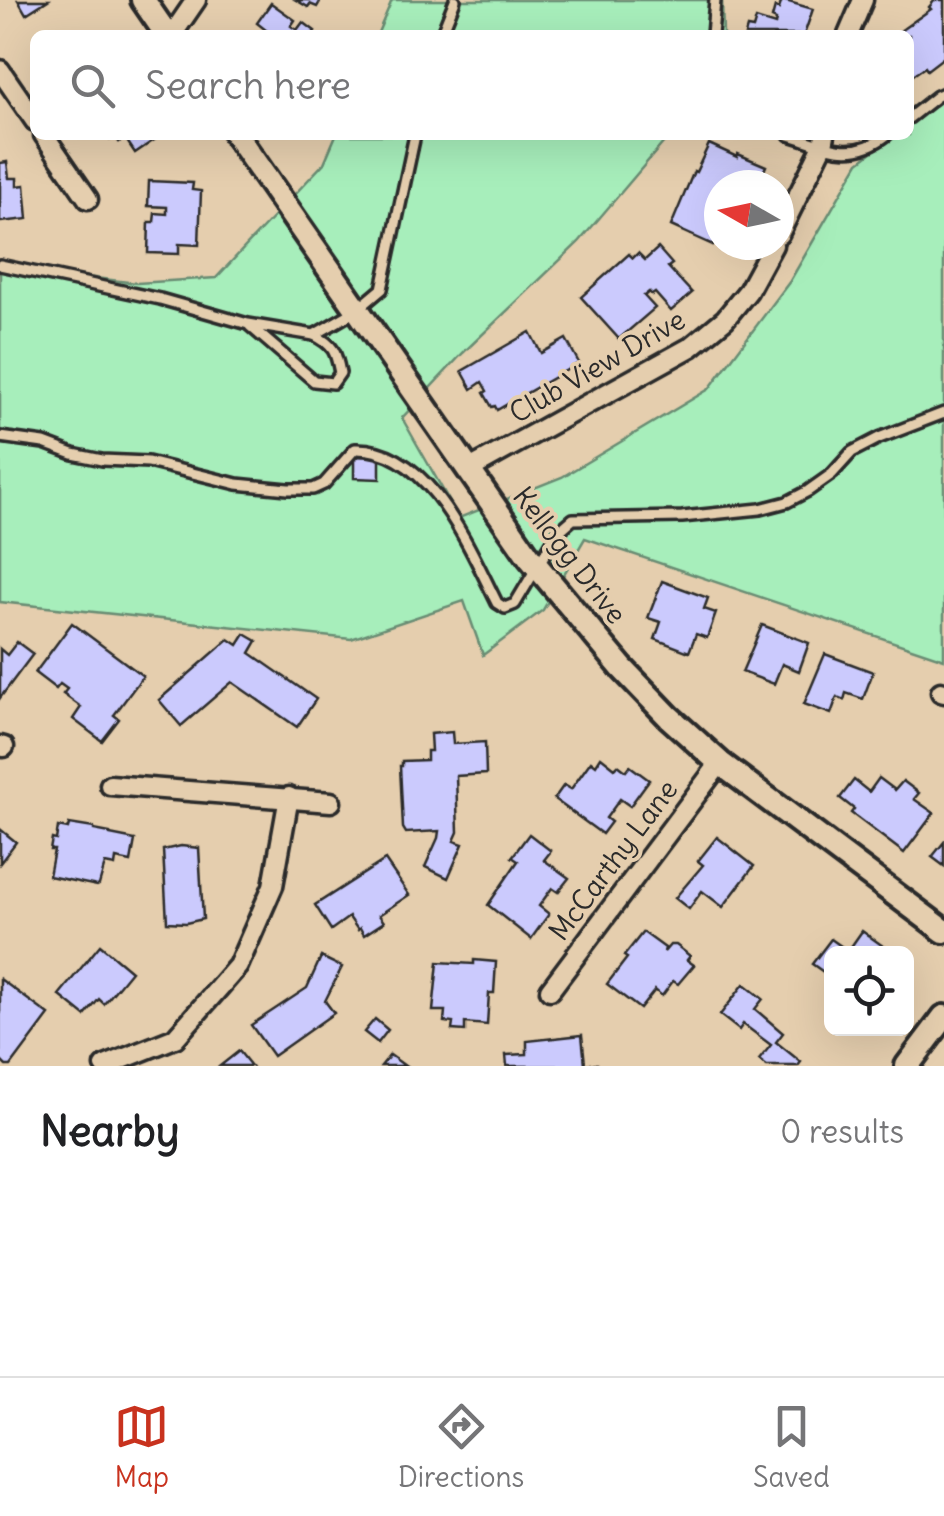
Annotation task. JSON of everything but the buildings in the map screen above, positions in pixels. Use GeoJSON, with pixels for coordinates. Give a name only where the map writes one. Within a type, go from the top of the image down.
{"type":"FeatureCollection","features":[{"type":"Feature","properties":{"kind":"main road"},"geometry":{"type":"LineString","coordinates":[[143,0],[166,30]]}},
{"type":"Feature","properties":{"kind":"main road","name":"Kellogg Drive"},"geometry":{"type":"LineString","coordinates":[[239,140],[536,566],[622,668],[720,762],[944,930]]}},
{"type":"Feature","properties":{"kind":"main road"},"geometry":{"type":"LineString","coordinates":[[907,1066],[944,1017]]}},
{"type":"Feature","properties":{"kind":"street"},"geometry":{"type":"LineString","coordinates":[[174,30],[196,0]]}},
{"type":"Feature","properties":{"kind":"street"},"geometry":{"type":"LineString","coordinates":[[850,30],[863,0]]}},
{"type":"Feature","properties":{"kind":"street"},"geometry":{"type":"LineString","coordinates":[[0,70],[30,115]]}},
{"type":"Feature","properties":{"kind":"street"},"geometry":{"type":"LineString","coordinates":[[47,140],[88,199]]}},
{"type":"Feature","properties":{"kind":"street"},"geometry":{"type":"LineString","coordinates":[[794,203],[824,140]]}},
{"type":"Feature","properties":{"kind":"street","name":"Club View Drive"},"geometry":{"type":"LineString","coordinates":[[468,470],[708,335],[748,291],[765,260]]}},
{"type":"Feature","properties":{"kind":"street","name":"McCarthy Lane"},"geometry":{"type":"LineString","coordinates":[[550,990],[720,762]]}},
{"type":"Feature","properties":{"kind":"street"},"geometry":{"type":"LineString","coordinates":[[110,785],[331,802]]}},
{"type":"Feature","properties":{"kind":"street"},"geometry":{"type":"LineString","coordinates":[[105,1066],[175,1038],[238,966],[273,886],[288,797]]}},
{"type":"Feature","properties":{"kind":"lane"},"geometry":{"type":"LineString","coordinates":[[444,30],[455,0]]}},
{"type":"Feature","properties":{"kind":"lane"},"geometry":{"type":"LineString","coordinates":[[712,30],[714,0]]}},
{"type":"Feature","properties":{"kind":"lane"},"geometry":{"type":"LineString","coordinates":[[914,114],[944,94]]}},
{"type":"Feature","properties":{"kind":"lane"},"geometry":{"type":"LineString","coordinates":[[314,335],[382,290],[413,140]]}},
{"type":"Feature","properties":{"kind":"lane"},"geometry":{"type":"LineString","coordinates":[[824,140],[847,151],[862,150],[879,140]]}},
{"type":"Feature","properties":{"kind":"lane"},"geometry":{"type":"LineString","coordinates":[[0,265],[160,299],[248,324],[314,335],[329,342],[340,373],[333,382],[314,381],[248,324]]}},
{"type":"Feature","properties":{"kind":"lane"},"geometry":{"type":"LineString","coordinates":[[0,437],[44,443],[102,460],[148,462],[236,484],[288,490],[314,489],[324,484],[355,449],[370,448],[416,471],[446,508],[497,603],[505,608],[515,604],[558,532],[572,519],[682,517],[760,509],[787,502],[832,474],[852,452],[944,414]]}},
{"type":"Feature","properties":{"kind":"green space"},"geometry":{"type":"Polygon","coordinates":[[[392,0],[722,0],[723,30],[379,30],[392,0]]]}},
{"type":"Feature","properties":{"kind":"green space"},"geometry":{"type":"Polygon","coordinates":[[[944,96],[944,659],[585,538],[543,610],[483,655],[464,601],[351,639],[0,602],[0,267],[137,283],[216,278],[324,163],[334,140],[666,140],[579,242],[463,353],[402,418],[459,518],[562,477],[709,389],[790,281],[859,162],[888,140],[914,140],[914,119],[944,96]]]}}]}
